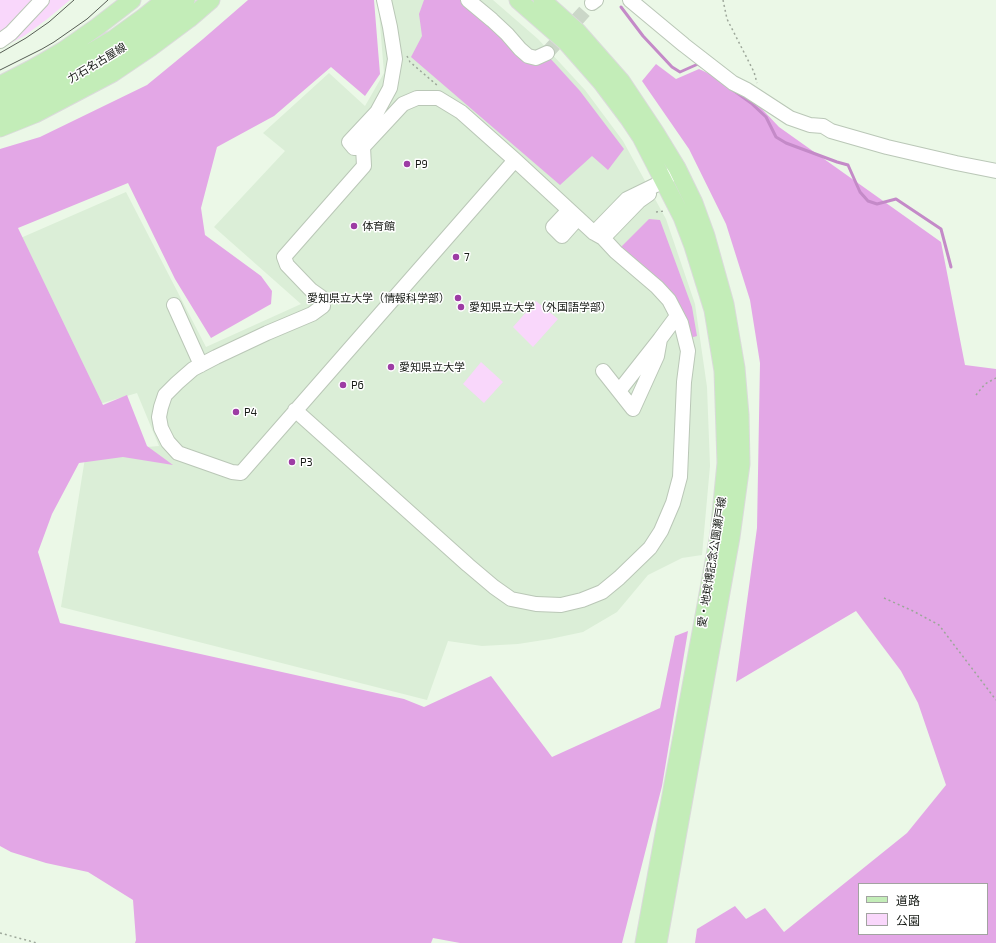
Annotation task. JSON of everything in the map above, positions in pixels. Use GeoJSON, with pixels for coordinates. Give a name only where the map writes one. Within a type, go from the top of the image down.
{"type":"FeatureCollection","features":[{"type":"Feature","properties":{"kind":"main road"},"geometry":{"type":"LineString","coordinates":[[0,85],[64,50],[132,0]]}},
{"type":"Feature","properties":{"kind":"main road","name":"力石名古屋線"},"geometry":{"type":"LineString","coordinates":[[0,99],[42,80],[115,38],[165,0]]}},
{"type":"Feature","properties":{"kind":"main road","name":"力石名古屋線"},"geometry":{"type":"LineString","coordinates":[[0,113],[52,89],[88,70],[123,48],[161,21],[186,0]]}},
{"type":"Feature","properties":{"kind":"main road"},"geometry":{"type":"LineString","coordinates":[[0,128],[35,114],[113,73],[189,19],[211,0]]}},
{"type":"Feature","properties":{"kind":"main road","name":"愛・地球博記念公園瀬戸線"},"geometry":{"type":"LineString","coordinates":[[518,0],[566,42],[602,83],[642,138],[685,224],[693,246],[713,310],[723,371],[726,463],[719,534],[644,943]]}},
{"type":"Feature","properties":{"kind":"main road","name":"愛・地球博記念公園瀬戸線"},"geometry":{"type":"LineString","coordinates":[[542,0],[577,31],[621,81],[677,168],[694,204],[706,236],[725,304],[736,368],[740,415],[741,464],[731,537],[658,943]]}},
{"type":"Feature","properties":{"kind":"street"},"geometry":{"type":"LineString","coordinates":[[295,410],[494,587],[511,599],[536,604],[561,605],[582,600],[602,592],[620,578],[650,548],[661,531],[673,503],[680,478],[684,382],[688,351],[677,316],[669,300],[657,287],[598,236],[461,112],[438,98],[417,98],[403,104],[363,147],[354,148],[349,142],[377,112],[390,88],[395,59],[384,0]]}},
{"type":"Feature","properties":{"kind":"street"},"geometry":{"type":"LineString","coordinates":[[468,0],[507,34],[528,56],[536,58],[546,53]]}},
{"type":"Feature","properties":{"kind":"street"},"geometry":{"type":"LineString","coordinates":[[630,0],[684,46],[733,83],[747,90],[790,118],[810,125],[823,126],[831,131],[887,147],[996,171]]}},
{"type":"Feature","properties":{"kind":"street"},"geometry":{"type":"LineString","coordinates":[[0,41],[47,2]]}},
{"type":"Feature","properties":{"kind":"street"},"geometry":{"type":"LineString","coordinates":[[363,147],[364,166],[284,256],[287,265],[311,290],[321,297],[323,306],[312,314],[267,333],[201,365],[177,383],[165,395],[159,417],[161,428],[168,442],[178,453],[232,472],[241,473],[515,160]]}},
{"type":"Feature","properties":{"kind":"street"},"geometry":{"type":"LineString","coordinates":[[598,236],[627,199],[664,181],[677,168]]}},
{"type":"Feature","properties":{"kind":"street"},"geometry":{"type":"LineString","coordinates":[[174,305],[201,365]]}},
{"type":"Feature","properties":{"kind":"street"},"geometry":{"type":"LineString","coordinates":[[619,391],[677,316]]}},
{"type":"Feature","properties":{"kind":"street"},"geometry":{"type":"LineString","coordinates":[[604,371],[633,409],[657,356],[660,339]]}},
{"type":"Feature","properties":{"kind":"path"},"geometry":{"type":"LineString","coordinates":[[723,0],[726,19],[754,72],[763,101]]}},
{"type":"Feature","properties":{"kind":"path"},"geometry":{"type":"LineString","coordinates":[[656,212],[668,211]]}},
{"type":"Feature","properties":{"kind":"path"},"geometry":{"type":"LineString","coordinates":[[976,395],[985,384],[996,378]]}},
{"type":"Feature","properties":{"kind":"path"},"geometry":{"type":"LineString","coordinates":[[884,598],[939,625],[996,700]]}},
{"type":"Feature","properties":{"kind":"path"},"geometry":{"type":"LineString","coordinates":[[0,933],[37,943]]}},
{"type":"Feature","properties":{"kind":"shaded area"},"geometry":{"type":"Polygon","coordinates":[[[248,0],[374,0],[380,74],[365,96],[331,67],[274,116],[217,147],[201,208],[205,235],[261,276],[272,291],[271,304],[211,338],[175,279],[128,183],[18,228],[103,405],[127,395],[147,446],[173,465],[123,457],[79,463],[52,514],[38,552],[60,623],[404,699],[424,707],[491,676],[552,757],[660,708],[675,636],[688,631],[662,786],[622,943],[460,943],[433,938],[431,943],[135,943],[133,900],[88,872],[46,863],[11,852],[0,846],[0,149],[40,137],[147,85],[248,0]]]}},
{"type":"Feature","properties":{"kind":"shaded area","name":"愛知県立大学"},"geometry":{"type":"Polygon","coordinates":[[[378,0],[493,0],[538,39],[585,90],[623,141],[666,219],[695,304],[707,387],[710,466],[702,555],[682,558],[648,575],[617,612],[583,632],[518,644],[482,646],[448,641],[427,700],[61,607],[86,452],[159,446],[137,393],[96,405],[16,240],[126,192],[206,347],[301,304],[214,227],[285,151],[263,133],[329,73],[365,106],[384,73],[378,0]]]}},
{"type":"Feature","properties":{"kind":"shaded area"},"geometry":{"type":"Polygon","coordinates":[[[424,0],[462,0],[523,57],[549,57],[580,91],[624,149],[608,170],[592,156],[560,185],[411,57],[422,36],[419,14],[424,0]]]}},
{"type":"Feature","properties":{"kind":"shaded area"},"geometry":{"type":"Polygon","coordinates":[[[656,64],[676,79],[699,69],[744,90],[779,127],[941,242],[965,365],[996,369],[996,943],[695,943],[697,929],[735,906],[746,919],[765,908],[784,932],[907,833],[946,785],[918,703],[901,671],[856,611],[736,682],[757,528],[760,363],[750,300],[726,224],[689,149],[642,81],[656,64]]]}},
{"type":"Feature","properties":{"kind":"shaded area"},"geometry":{"type":"Polygon","coordinates":[[[649,219],[660,220],[692,307],[697,336],[690,338],[672,296],[621,247],[649,219]]]}},
{"type":"Feature","properties":{"kind":"green space"},"geometry":{"type":"Polygon","coordinates":[[[0,0],[70,0],[24,36],[0,49],[0,0]]]}},
{"type":"Feature","properties":{"kind":"green space"},"geometry":{"type":"Polygon","coordinates":[[[536,301],[558,319],[533,347],[513,327],[536,301]]]}},
{"type":"Feature","properties":{"kind":"green space"},"geometry":{"type":"Polygon","coordinates":[[[481,362],[503,382],[484,403],[463,384],[481,362]]]}},
{"type":"Feature","properties":{"kind":"waterway"},"geometry":{"type":"LineString","coordinates":[[621,7],[643,36],[672,67],[680,72],[698,64],[701,66]]}},
{"type":"Feature","properties":{"kind":"waterway"},"geometry":{"type":"LineString","coordinates":[[733,90],[751,103],[766,117],[776,137],[786,143],[848,165],[860,192],[868,201],[877,204],[896,199],[941,229],[951,267]]}},
{"type":"Feature","properties":{"kind":"tunnel"},"geometry":{"type":"LineString","coordinates":[[547,53],[592,3]]}},
{"type":"Feature","properties":{"kind":"tram line"},"geometry":{"type":"LineString","coordinates":[[0,53],[26,38],[49,22],[74,0]]}},
{"type":"Feature","properties":{"kind":"tram line"},"geometry":{"type":"LineString","coordinates":[[0,70],[54,42],[87,19],[108,0]]}},
{"type":"Feature","properties":{"kind":"place","name":"P9"},"geometry":{"type":"Point","coordinates":[407,164]}},
{"type":"Feature","properties":{"kind":"place","name":"体育館"},"geometry":{"type":"Point","coordinates":[354,226]}},
{"type":"Feature","properties":{"kind":"place","name":"7"},"geometry":{"type":"Point","coordinates":[456,257]}},
{"type":"Feature","properties":{"kind":"place","name":"愛知県立大学（情報科学部）"},"geometry":{"type":"Point","coordinates":[458,298]}},
{"type":"Feature","properties":{"kind":"place","name":"愛知県立大学（外国語学部）"},"geometry":{"type":"Point","coordinates":[461,307]}},
{"type":"Feature","properties":{"kind":"place","name":"愛知県立大学"},"geometry":{"type":"Point","coordinates":[391,367]}},
{"type":"Feature","properties":{"kind":"place","name":"P6"},"geometry":{"type":"Point","coordinates":[343,385]}},
{"type":"Feature","properties":{"kind":"place","name":"P4"},"geometry":{"type":"Point","coordinates":[236,412]}},
{"type":"Feature","properties":{"kind":"place","name":"P3"},"geometry":{"type":"Point","coordinates":[292,462]}}]}
